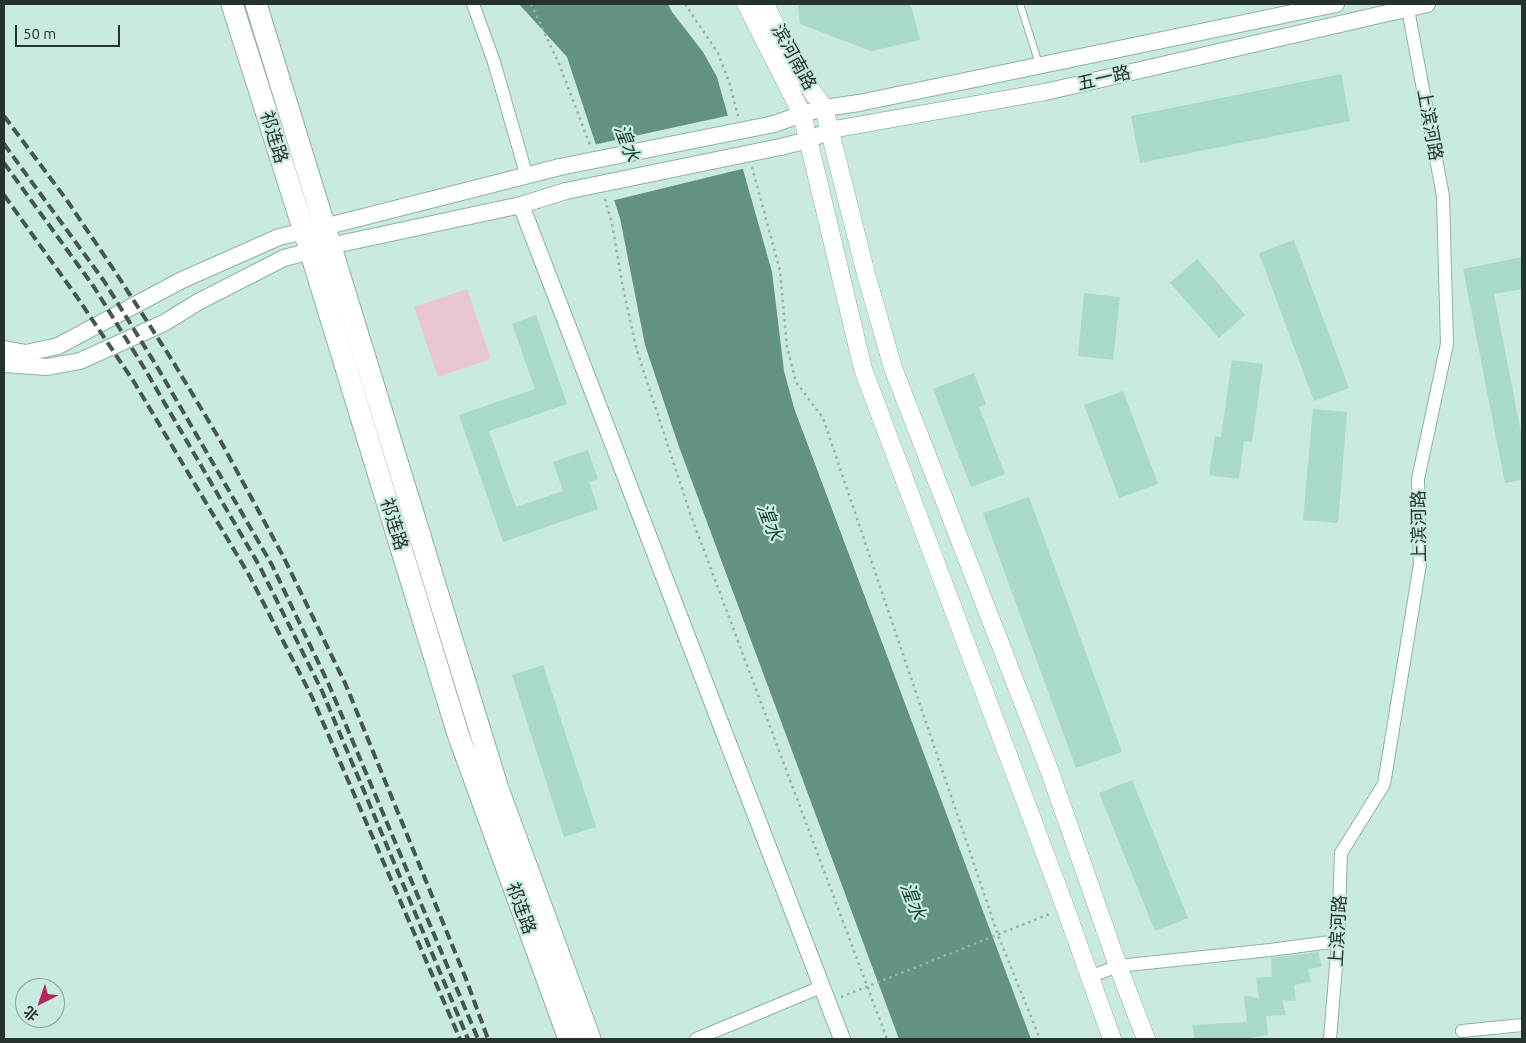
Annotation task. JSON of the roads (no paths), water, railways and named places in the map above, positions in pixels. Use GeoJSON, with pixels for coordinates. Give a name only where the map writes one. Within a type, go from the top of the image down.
{"type":"FeatureCollection","features":[{"type":"Feature","properties":{"kind":"highway","name":"祁连路"},"geometry":{"type":"LineString","coordinates":[[232,4],[317,239]]}},
{"type":"Feature","properties":{"kind":"highway","name":"祁连路"},"geometry":{"type":"LineString","coordinates":[[256,4],[317,239],[458,734],[567,1006],[590,1039]]}},
{"type":"Feature","properties":{"kind":"highway","name":"祁连路"},"geometry":{"type":"LineString","coordinates":[[567,1006],[569,1039]]}},
{"type":"Feature","properties":{"kind":"main road"},"geometry":{"type":"LineString","coordinates":[[746,4],[802,114],[863,369],[1065,907],[1112,1039]]}},
{"type":"Feature","properties":{"kind":"main road","name":"滨河南路"},"geometry":{"type":"LineString","coordinates":[[766,4],[797,70],[824,108]]}},
{"type":"Feature","properties":{"kind":"main road"},"geometry":{"type":"LineString","coordinates":[[824,108],[866,274],[893,368],[1050,772],[1118,966],[1146,1039]]}},
{"type":"Feature","properties":{"kind":"street"},"geometry":{"type":"LineString","coordinates":[[473,4],[494,62],[527,177]]}},
{"type":"Feature","properties":{"kind":"street","name":"五一路"},"geometry":{"type":"LineString","coordinates":[[317,239],[560,167],[774,124],[824,108],[859,103],[1336,4]]}},
{"type":"Feature","properties":{"kind":"street","name":"五一路"},"geometry":{"type":"LineString","coordinates":[[317,239],[521,205],[566,191],[809,140],[830,130],[1045,92],[1408,6],[1427,4]]}},
{"type":"Feature","properties":{"kind":"street","name":"上滨河路"},"geometry":{"type":"LineString","coordinates":[[1330,1039],[1338,941],[1341,853],[1384,784],[1420,564],[1418,479],[1447,344],[1443,196],[1408,6]]}},
{"type":"Feature","properties":{"kind":"street"},"geometry":{"type":"LineString","coordinates":[[521,205],[842,1039]]}},
{"type":"Feature","properties":{"kind":"street"},"geometry":{"type":"LineString","coordinates":[[4,349],[26,354],[58,346],[182,280],[279,237],[317,239]]}},
{"type":"Feature","properties":{"kind":"street"},"geometry":{"type":"LineString","coordinates":[[4,364],[48,367],[80,362],[164,323],[198,302],[317,239]]}},
{"type":"Feature","properties":{"kind":"street"},"geometry":{"type":"LineString","coordinates":[[1089,977],[1118,966],[1338,941]]}},
{"type":"Feature","properties":{"kind":"street"},"geometry":{"type":"LineString","coordinates":[[696,1039],[825,994]]}},
{"type":"Feature","properties":{"kind":"street"},"geometry":{"type":"LineString","coordinates":[[1462,1031],[1522,1025]]}},
{"type":"Feature","properties":{"kind":"lane"},"geometry":{"type":"LineString","coordinates":[[1020,4],[1040,65]]}},
{"type":"Feature","properties":{"kind":"water","name":"湟水"},"geometry":{"type":"Polygon","coordinates":[[[519,4],[668,4],[703,52],[717,77],[772,272],[784,371],[794,408],[1031,1039],[899,1039],[678,444],[645,345],[620,218],[567,57],[519,4]]]}},
{"type":"Feature","properties":{"kind":"railway"},"geometry":{"type":"LineString","coordinates":[[4,116],[66,199],[172,360],[220,440],[283,556],[345,683],[466,979],[488,1039]]}},
{"type":"Feature","properties":{"kind":"railway"},"geometry":{"type":"LineString","coordinates":[[4,144],[104,281],[156,365],[272,565],[329,685],[478,1039]]}},
{"type":"Feature","properties":{"kind":"railway"},"geometry":{"type":"LineString","coordinates":[[4,163],[94,287],[146,371],[260,567],[322,691],[468,1039]]}},
{"type":"Feature","properties":{"kind":"railway"},"geometry":{"type":"LineString","coordinates":[[4,195],[77,297],[134,382],[249,575],[312,697],[460,1039]]}}]}
